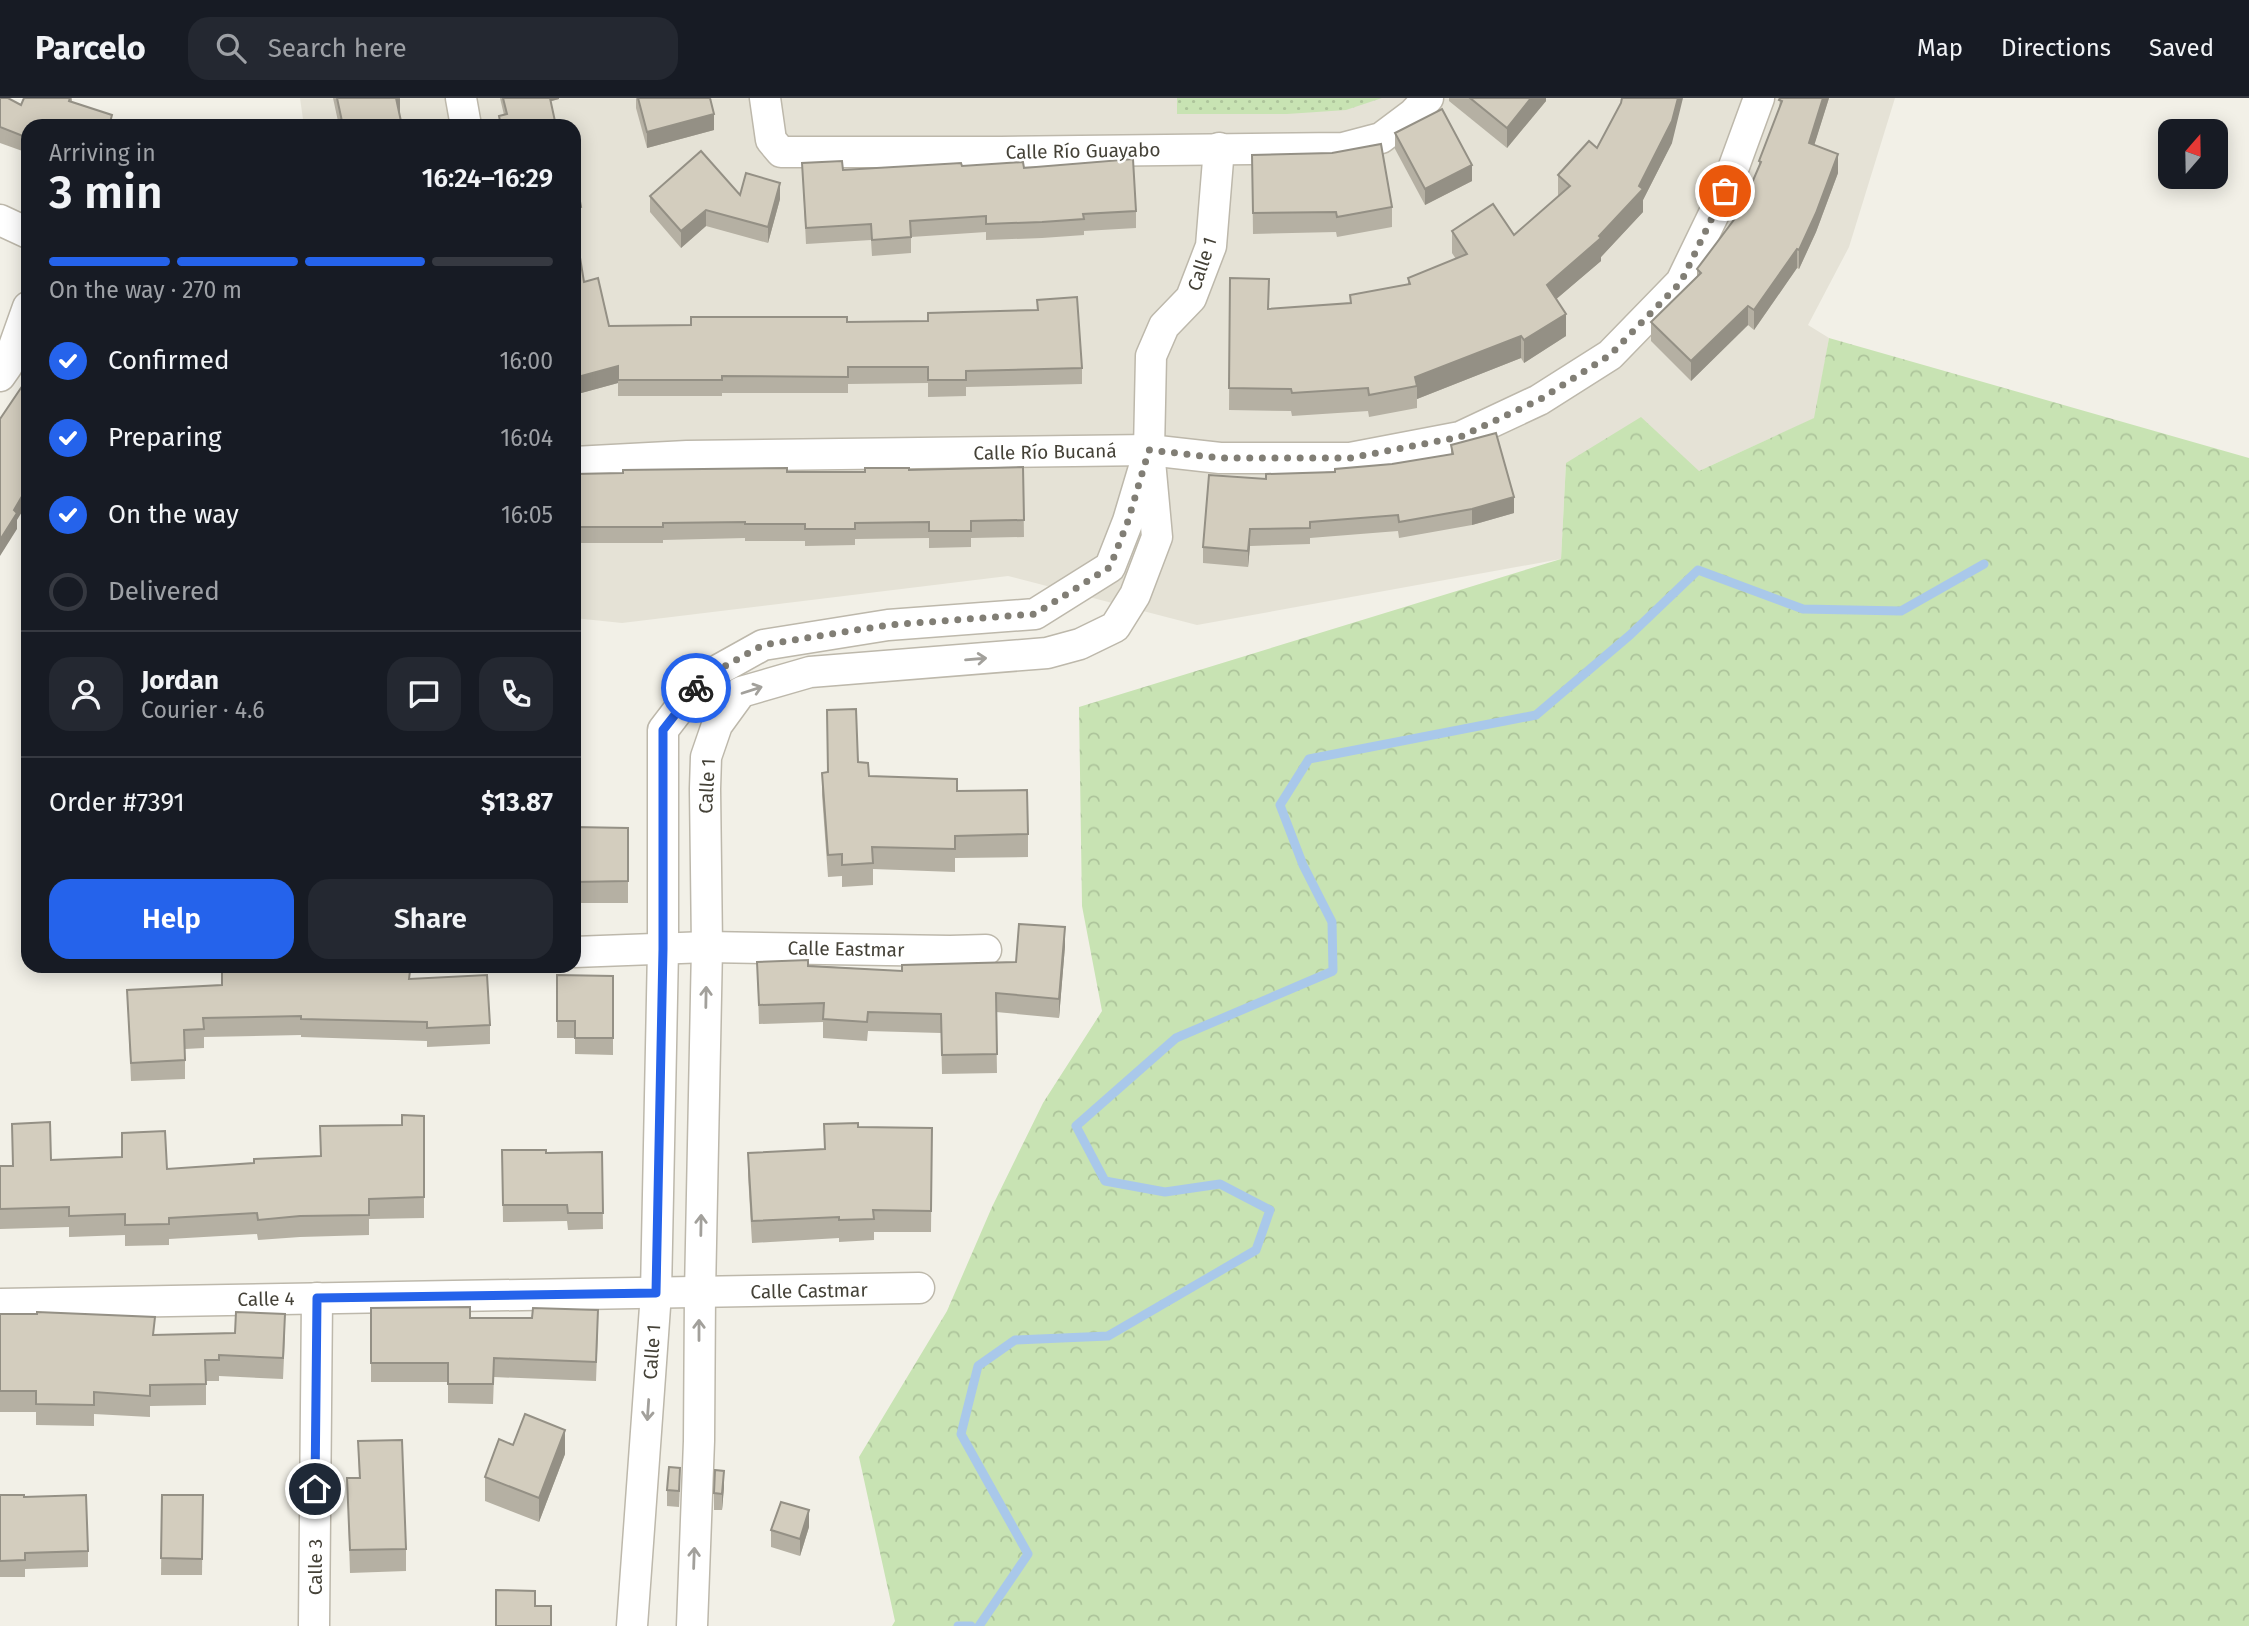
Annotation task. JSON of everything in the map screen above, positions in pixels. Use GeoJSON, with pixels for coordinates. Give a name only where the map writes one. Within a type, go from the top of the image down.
{"type":"FeatureCollection","features":[{"type":"Feature","properties":{"kind":"street"},"geometry":{"type":"LineString","coordinates":[[461,98],[465,119]]}},
{"type":"Feature","properties":{"kind":"street","name":"Calle Río Guayabo"},"geometry":{"type":"LineString","coordinates":[[765,98],[771,140],[781,152],[1343,148],[1381,138],[1413,114],[1428,98]]}},
{"type":"Feature","properties":{"kind":"street","name":"Calle Río Bucaná"},"geometry":{"type":"LineString","coordinates":[[581,462],[687,456],[1149,450],[1220,458],[1350,458],[1460,437],[1539,400],[1610,355],[1681,282],[1725,191],[1759,98]]}},
{"type":"Feature","properties":{"kind":"street","name":"Calle 1"},"geometry":{"type":"LineString","coordinates":[[692,1626],[699,1441],[707,947],[706,757],[717,725],[741,692],[810,673],[1047,653],[1080,644],[1115,627],[1135,595],[1157,537],[1149,450],[1151,356],[1164,326],[1191,298],[1211,246],[1219,148]]}},
{"type":"Feature","properties":{"kind":"street"},"geometry":{"type":"LineString","coordinates":[[0,220],[21,230]]}},
{"type":"Feature","properties":{"kind":"street"},"geometry":{"type":"LineString","coordinates":[[0,376],[21,326]]}},
{"type":"Feature","properties":{"kind":"street","name":"Calle 1"},"geometry":{"type":"LineString","coordinates":[[632,1626],[656,1293],[663,949],[663,730],[702,679],[763,645],[888,625],[1035,614],[1110,567],[1128,521],[1149,450]]}},
{"type":"Feature","properties":{"kind":"street","name":"Calle Eastmar"},"geometry":{"type":"LineString","coordinates":[[581,952],[707,947],[986,950]]}},
{"type":"Feature","properties":{"kind":"street","name":"Calle Castmar"},"geometry":{"type":"LineString","coordinates":[[700,1293],[919,1288]]}},
{"type":"Feature","properties":{"kind":"street","name":"Calle 4"},"geometry":{"type":"LineString","coordinates":[[0,1304],[700,1293]]}},
{"type":"Feature","properties":{"kind":"street","name":"Calle 3"},"geometry":{"type":"LineString","coordinates":[[314,1626],[317,1298]]}},
{"type":"Feature","properties":{"kind":"shaded area"},"geometry":{"type":"Polygon","coordinates":[[[300,98],[1895,98],[1849,247],[1808,325],[1829,338],[1815,418],[1699,471],[1566,463],[1561,559],[1197,625],[1008,576],[622,623],[581,619],[581,119],[303,119],[300,98]]]}},
{"type":"Feature","properties":{"kind":"green space"},"geometry":{"type":"Polygon","coordinates":[[[1177,98],[1382,98],[1346,110],[1287,114],[1177,114],[1177,98]]]}},
{"type":"Feature","properties":{"kind":"green space"},"geometry":{"type":"Polygon","coordinates":[[[1829,338],[2249,458],[2249,1626],[892,1626],[895,1621],[859,1457],[947,1311],[992,1207],[1043,1103],[1102,1011],[1082,906],[1079,707],[1561,559],[1566,463],[1641,417],[1699,471],[1814,418],[1829,338]]]}},
{"type":"Feature","properties":{"kind":"building"},"geometry":{"type":"Polygon","coordinates":[[[0,98],[8,98],[21,105],[24,98],[70,98],[69,101],[112,115],[111,119],[21,119],[21,135],[0,127],[0,98]]]}},
{"type":"Feature","properties":{"kind":"building"},"geometry":{"type":"Polygon","coordinates":[[[337,98],[396,98],[400,119],[342,119],[337,98]]]}},
{"type":"Feature","properties":{"kind":"building"},"geometry":{"type":"Polygon","coordinates":[[[503,98],[550,98],[554,119],[500,119],[499,116],[507,114],[503,98]]]}},
{"type":"Feature","properties":{"kind":"building"},"geometry":{"type":"Polygon","coordinates":[[[638,98],[710,98],[714,114],[647,132],[638,98]]]}},
{"type":"Feature","properties":{"kind":"building"},"geometry":{"type":"Polygon","coordinates":[[[1470,98],[1531,98],[1507,128],[1470,98]]]}},
{"type":"Feature","properties":{"kind":"building"},"geometry":{"type":"Polygon","coordinates":[[[1622,98],[1678,98],[1672,121],[1639,186],[1643,189],[1599,236],[1601,238],[1547,285],[1566,314],[1524,340],[1521,336],[1415,377],[1417,386],[1369,395],[1368,388],[1292,393],[1291,389],[1229,388],[1230,278],[1269,279],[1268,309],[1351,303],[1350,295],[1410,284],[1408,278],[1467,254],[1452,231],[1493,204],[1514,235],[1570,186],[1558,175],[1589,141],[1597,148],[1622,98]]]}},
{"type":"Feature","properties":{"kind":"building"},"geometry":{"type":"Polygon","coordinates":[[[1780,98],[1823,98],[1809,143],[1838,154],[1799,250],[1797,249],[1754,310],[1748,306],[1691,361],[1651,322],[1701,273],[1697,269],[1739,213],[1761,162],[1759,161],[1782,101],[1780,98]]]}},
{"type":"Feature","properties":{"kind":"building"},"geometry":{"type":"Polygon","coordinates":[[[1442,109],[1472,165],[1425,189],[1395,133],[1442,109]]]}},
{"type":"Feature","properties":{"kind":"building"},"geometry":{"type":"Polygon","coordinates":[[[1381,144],[1392,207],[1337,217],[1336,212],[1253,213],[1252,155],[1332,153],[1381,144]]]}},
{"type":"Feature","properties":{"kind":"building"},"geometry":{"type":"Polygon","coordinates":[[[701,151],[740,195],[746,173],[780,183],[768,227],[706,210],[681,231],[650,196],[701,151]]]}},
{"type":"Feature","properties":{"kind":"building"},"geometry":{"type":"Polygon","coordinates":[[[1133,159],[1136,211],[1083,214],[1084,219],[1042,222],[986,224],[986,216],[910,221],[911,237],[872,240],[871,224],[806,228],[802,163],[842,161],[843,170],[1023,162],[1024,168],[1133,159]]]}},
{"type":"Feature","properties":{"kind":"building"},"geometry":{"type":"Polygon","coordinates":[[[581,264],[584,282],[598,278],[609,326],[691,325],[691,317],[847,317],[847,322],[928,321],[928,313],[1038,310],[1037,300],[1077,297],[1082,368],[966,371],[966,380],[928,380],[928,367],[848,367],[848,377],[722,376],[722,380],[618,380],[618,366],[581,376],[581,264]]]}},
{"type":"Feature","properties":{"kind":"building"},"geometry":{"type":"Polygon","coordinates":[[[21,388],[21,498],[14,510],[17,513],[0,540],[0,419],[21,388]]]}},
{"type":"Feature","properties":{"kind":"building"},"geometry":{"type":"Polygon","coordinates":[[[1496,433],[1514,497],[1472,509],[1399,522],[1398,515],[1310,522],[1310,528],[1250,529],[1248,551],[1203,547],[1209,475],[1266,479],[1266,474],[1335,472],[1335,469],[1392,464],[1453,454],[1451,445],[1496,433]]]}},
{"type":"Feature","properties":{"kind":"building"},"geometry":{"type":"Polygon","coordinates":[[[1023,467],[1024,520],[971,521],[971,531],[929,531],[929,522],[855,523],[855,529],[805,529],[805,524],[745,522],[663,523],[663,527],[581,527],[581,474],[623,473],[623,470],[787,468],[787,472],[865,472],[865,468],[909,470],[1023,467]]]}},
{"type":"Feature","properties":{"kind":"building"},"geometry":{"type":"Polygon","coordinates":[[[856,709],[858,762],[868,763],[869,776],[957,779],[957,791],[1027,790],[1028,834],[955,836],[955,849],[872,847],[873,863],[842,865],[842,854],[828,855],[822,773],[828,772],[827,710],[856,709]]]}},
{"type":"Feature","properties":{"kind":"building"},"geometry":{"type":"Polygon","coordinates":[[[581,827],[628,828],[628,881],[581,882],[581,827]]]}},
{"type":"Feature","properties":{"kind":"building"},"geometry":{"type":"Polygon","coordinates":[[[1019,924],[1065,927],[1059,999],[996,993],[997,1054],[942,1055],[941,1014],[868,1012],[867,1022],[823,1019],[824,1003],[759,1005],[757,962],[808,960],[808,966],[902,971],[902,965],[1016,962],[1019,924]]]}},
{"type":"Feature","properties":{"kind":"building"},"geometry":{"type":"Polygon","coordinates":[[[222,973],[410,973],[409,979],[487,975],[490,1025],[427,1028],[427,1022],[301,1019],[301,1016],[203,1018],[204,1029],[184,1030],[185,1060],[131,1063],[127,990],[222,985],[222,973]]]}},
{"type":"Feature","properties":{"kind":"building"},"geometry":{"type":"Polygon","coordinates":[[[557,975],[613,976],[613,1038],[575,1038],[575,1021],[557,1021],[557,975]]]}},
{"type":"Feature","properties":{"kind":"building"},"geometry":{"type":"Polygon","coordinates":[[[402,1115],[424,1116],[424,1197],[369,1199],[369,1215],[300,1216],[258,1220],[257,1213],[169,1218],[169,1224],[125,1225],[125,1214],[69,1216],[69,1207],[0,1209],[0,1166],[13,1166],[12,1124],[50,1122],[51,1160],[122,1157],[122,1133],[165,1131],[167,1169],[254,1163],[254,1159],[321,1156],[320,1126],[402,1125],[402,1115]]]}},
{"type":"Feature","properties":{"kind":"building"},"geometry":{"type":"Polygon","coordinates":[[[858,1123],[858,1127],[932,1128],[931,1211],[873,1210],[874,1219],[839,1220],[839,1217],[752,1221],[748,1153],[825,1149],[824,1124],[858,1123]]]}},
{"type":"Feature","properties":{"kind":"building"},"geometry":{"type":"Polygon","coordinates":[[[502,1150],[546,1150],[546,1153],[602,1152],[603,1213],[568,1213],[567,1205],[503,1205],[502,1150]]]}},
{"type":"Feature","properties":{"kind":"building"},"geometry":{"type":"Polygon","coordinates":[[[470,1307],[470,1318],[532,1318],[533,1308],[598,1310],[596,1362],[494,1358],[493,1384],[448,1384],[448,1363],[371,1363],[371,1308],[470,1307]]]}},
{"type":"Feature","properties":{"kind":"building"},"geometry":{"type":"Polygon","coordinates":[[[37,1312],[155,1317],[153,1335],[235,1333],[236,1312],[285,1314],[283,1358],[219,1355],[219,1360],[205,1360],[206,1384],[150,1385],[150,1396],[94,1392],[94,1405],[36,1404],[36,1391],[0,1391],[0,1314],[37,1312]]]}},
{"type":"Feature","properties":{"kind":"building"},"geometry":{"type":"Polygon","coordinates":[[[525,1414],[565,1430],[539,1498],[485,1477],[499,1439],[513,1445],[525,1414]]]}},
{"type":"Feature","properties":{"kind":"building"},"geometry":{"type":"Polygon","coordinates":[[[402,1440],[406,1549],[350,1550],[347,1478],[360,1478],[358,1441],[402,1440]]]}},
{"type":"Feature","properties":{"kind":"building"},"geometry":{"type":"Polygon","coordinates":[[[669,1467],[680,1468],[679,1491],[667,1490],[669,1467]]]}},
{"type":"Feature","properties":{"kind":"building"},"geometry":{"type":"Polygon","coordinates":[[[715,1470],[724,1471],[722,1494],[714,1493],[715,1470]]]}},
{"type":"Feature","properties":{"kind":"building"},"geometry":{"type":"Polygon","coordinates":[[[0,1495],[86,1495],[88,1551],[25,1553],[25,1560],[0,1561],[0,1495]]]}},
{"type":"Feature","properties":{"kind":"building"},"geometry":{"type":"Polygon","coordinates":[[[162,1495],[203,1495],[202,1559],[161,1558],[162,1495]]]}},
{"type":"Feature","properties":{"kind":"building"},"geometry":{"type":"Polygon","coordinates":[[[781,1502],[809,1510],[800,1539],[771,1530],[781,1502]]]}},
{"type":"Feature","properties":{"kind":"building"},"geometry":{"type":"Polygon","coordinates":[[[496,1590],[535,1591],[535,1606],[551,1606],[551,1626],[496,1626],[496,1590]]]}},
{"type":"Feature","properties":{"kind":"waterway"},"geometry":{"type":"LineString","coordinates":[[979,1626],[1028,1554],[961,1434],[978,1366],[1015,1340],[1108,1336],[1256,1250],[1270,1210],[1220,1184],[1165,1192],[1105,1181],[1076,1126],[1176,1038],[1333,971],[1332,922],[1303,865],[1280,805],[1309,759],[1536,715],[1630,635],[1698,570],[1803,609],[1901,611],[1984,564]]}},
{"type":"Feature","properties":{"kind":"waterway"},"geometry":{"type":"LineString","coordinates":[[958,1626],[971,1626]]}},
{"type":"Feature","properties":{"kind":"way so far"},"geometry":{"type":"LineString","coordinates":[[696,688],[702,679],[763,645],[888,625],[1035,614],[1110,567],[1128,521],[1149,450],[1220,458],[1350,458],[1460,437],[1539,400],[1610,355],[1681,282],[1725,191]]}},
{"type":"Feature","properties":{"kind":"route"},"geometry":{"type":"LineString","coordinates":[[315,1489],[317,1298],[656,1293],[663,949],[663,730],[696,688]]}}]}
